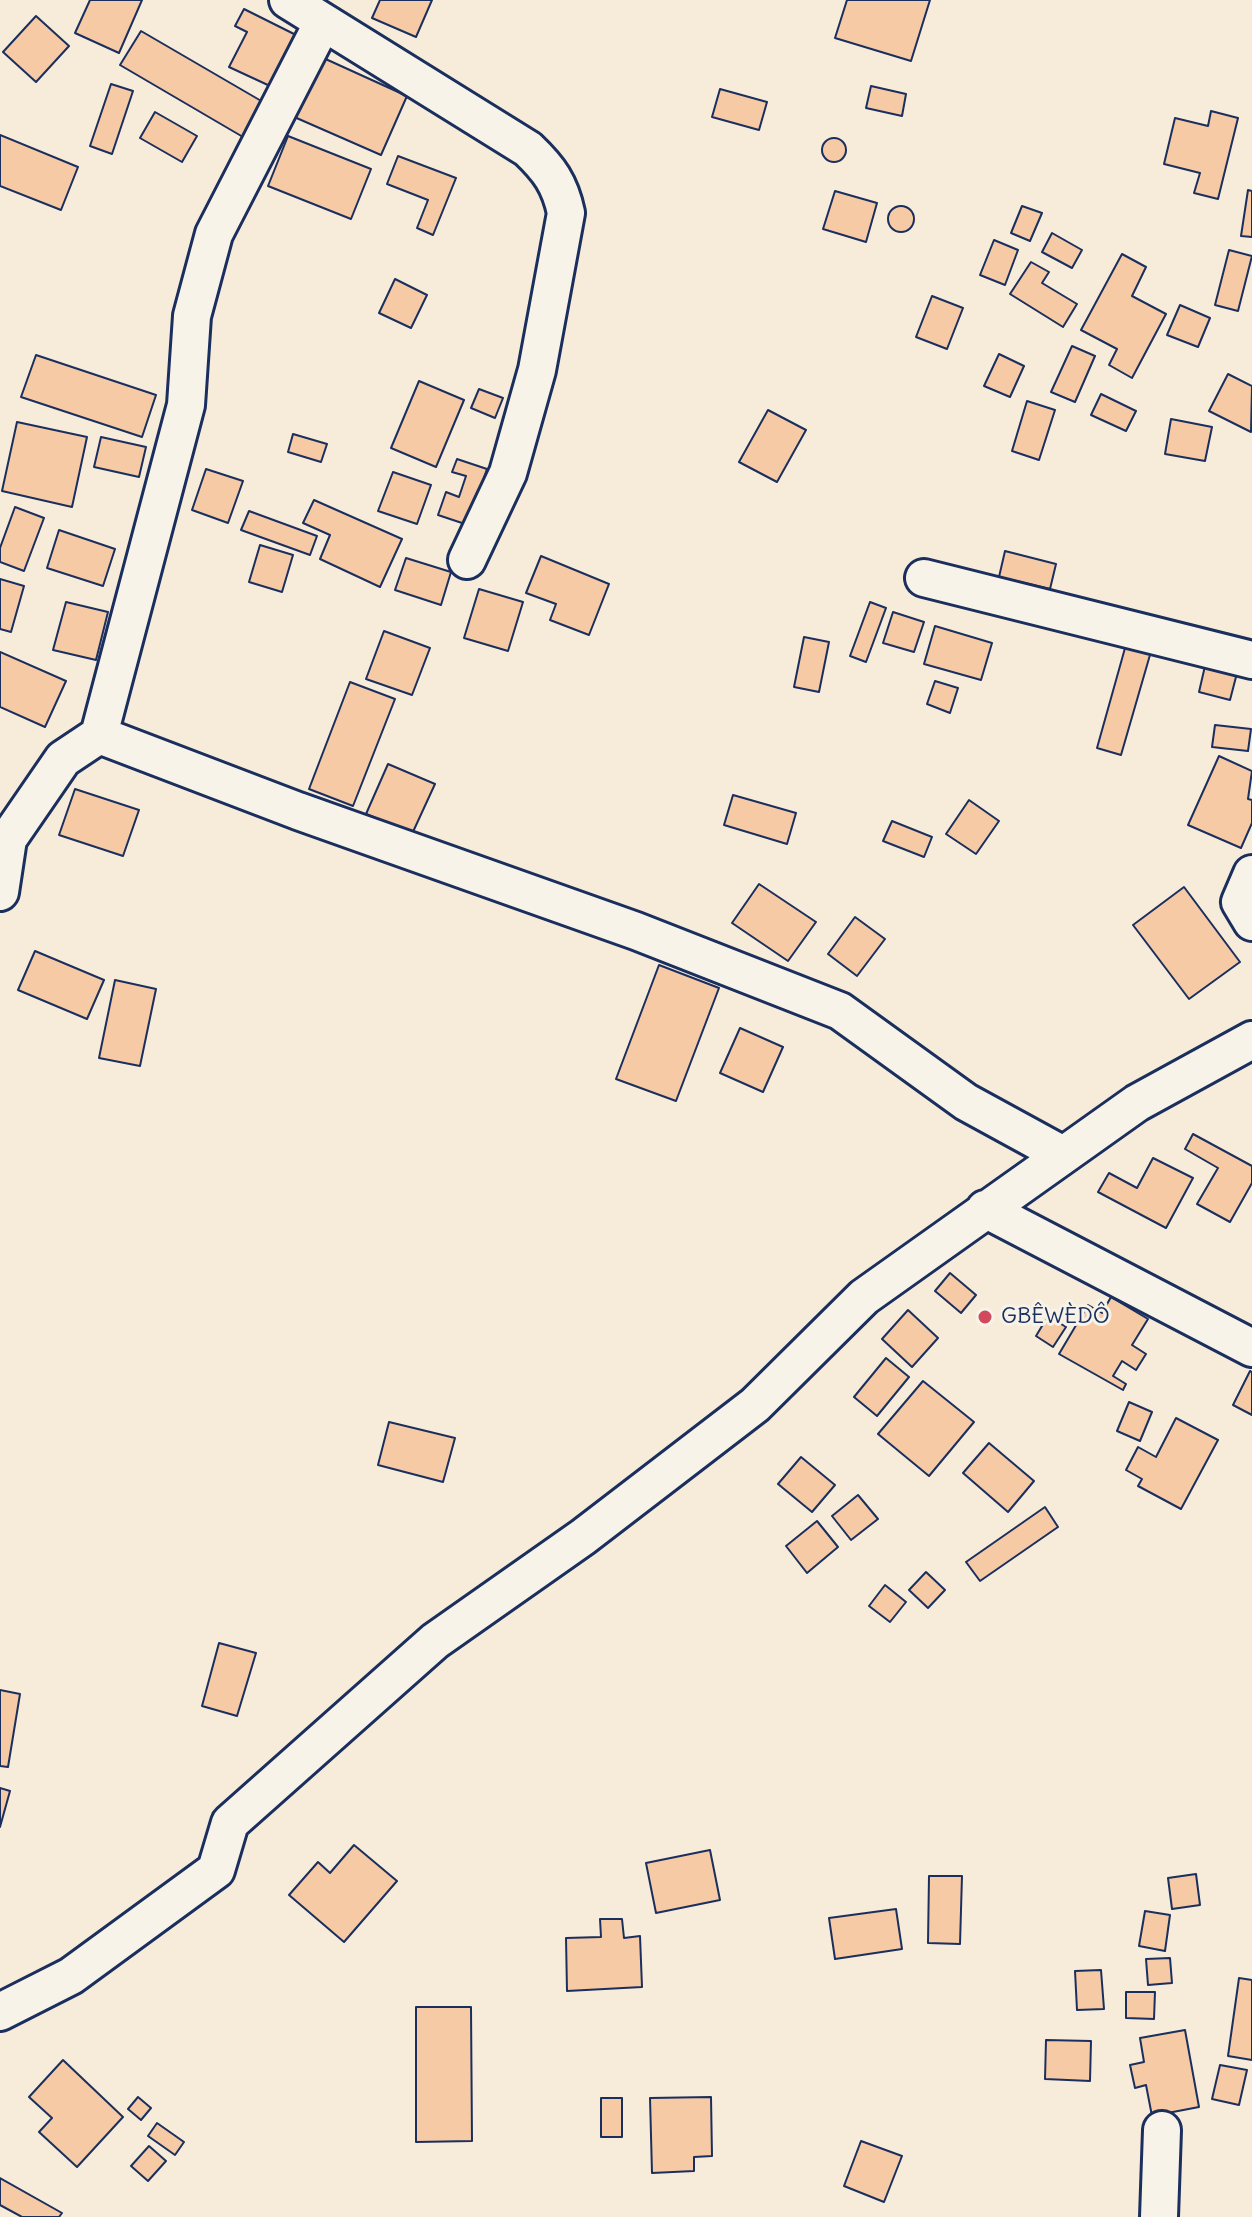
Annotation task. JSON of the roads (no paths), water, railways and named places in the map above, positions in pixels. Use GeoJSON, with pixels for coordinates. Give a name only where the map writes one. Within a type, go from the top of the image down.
{"type":"FeatureCollection","features":[{"type":"Feature","properties":{"kind":"street"},"geometry":{"type":"LineString","coordinates":[[288,0],[528,149],[548,168],[561,189],[566,213],[537,370],[508,473],[467,560]]}},
{"type":"Feature","properties":{"kind":"street"},"geometry":{"type":"LineString","coordinates":[[0,892],[8,839],[63,759],[99,735],[186,405],[192,316],[214,234],[323,22]]}},
{"type":"Feature","properties":{"kind":"street"},"geometry":{"type":"LineString","coordinates":[[924,578],[1252,660]]}},
{"type":"Feature","properties":{"kind":"street"},"geometry":{"type":"LineString","coordinates":[[99,735],[298,811],[636,931],[840,1011],[966,1102],[1063,1155]]}},
{"type":"Feature","properties":{"kind":"street"},"geometry":{"type":"LineString","coordinates":[[1252,874],[1240,902],[1252,922]]}},
{"type":"Feature","properties":{"kind":"street"},"geometry":{"type":"LineString","coordinates":[[0,2012],[71,1976],[216,1870],[230,1823],[435,1641],[583,1537],[755,1405],[864,1297],[1137,1103],[1252,1040]]}},
{"type":"Feature","properties":{"kind":"street"},"geometry":{"type":"LineString","coordinates":[[985,1209],[1252,1348]]}},
{"type":"Feature","properties":{"kind":"street"},"geometry":{"type":"LineString","coordinates":[[1159,2217],[1162,2130]]}},
{"type":"Feature","properties":{"kind":"place","name":"GBÊWÈDÔ"},"geometry":{"type":"Point","coordinates":[985,1317]}}]}
